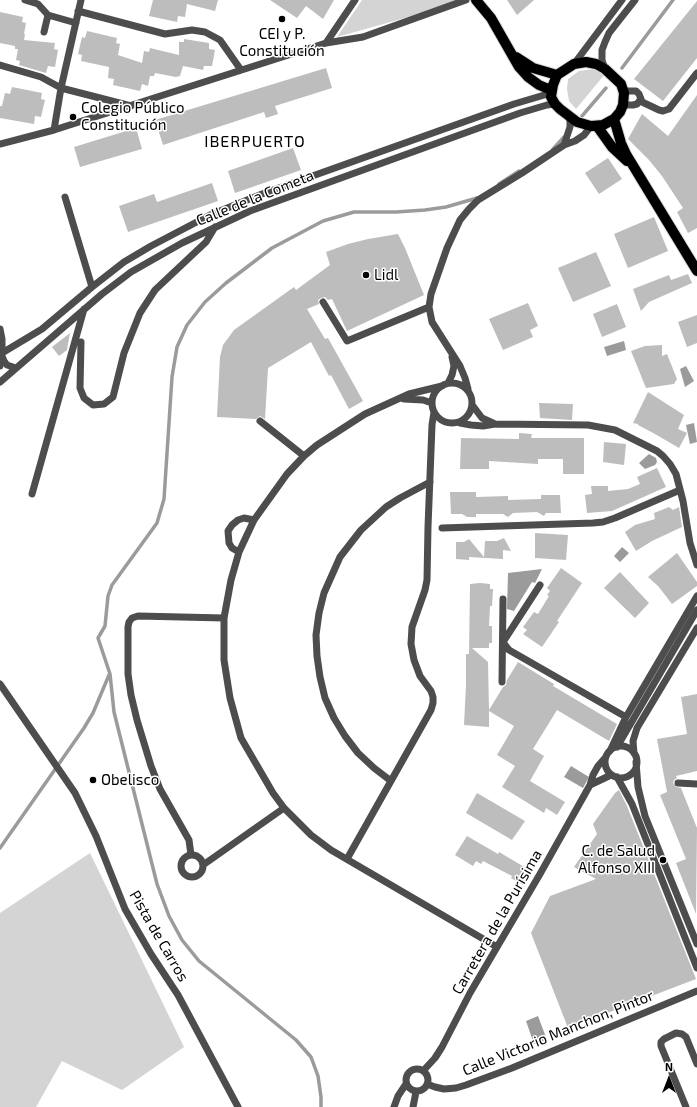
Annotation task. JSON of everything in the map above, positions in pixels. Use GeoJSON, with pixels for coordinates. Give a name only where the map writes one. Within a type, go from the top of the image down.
{"type":"FeatureCollection","features":[{"type":"Feature","properties":{"kind":"main road"},"geometry":{"type":"LineString","coordinates":[[476,0],[491,18],[519,66],[528,77],[551,91]]}},
{"type":"Feature","properties":{"kind":"main road"},"geometry":{"type":"LineString","coordinates":[[513,55],[533,68],[557,75]]}},
{"type":"Feature","properties":{"kind":"main road"},"geometry":{"type":"LineString","coordinates":[[586,62],[596,64],[605,69],[620,84],[624,93],[623,104],[620,112],[614,119],[594,126],[584,125],[570,118],[555,104],[551,91],[557,75],[574,64],[586,62]]}},
{"type":"Feature","properties":{"kind":"main road"},"geometry":{"type":"LineString","coordinates":[[614,119],[620,143],[632,165],[697,271]]}},
{"type":"Feature","properties":{"kind":"main road"},"geometry":{"type":"LineString","coordinates":[[594,126],[612,147],[632,165]]}},
{"type":"Feature","properties":{"kind":"street"},"geometry":{"type":"LineString","coordinates":[[25,0],[38,4],[48,15],[76,24]]}},
{"type":"Feature","properties":{"kind":"street"},"geometry":{"type":"LineString","coordinates":[[54,130],[61,88],[81,0]]}},
{"type":"Feature","properties":{"kind":"street"},"geometry":{"type":"LineString","coordinates":[[326,43],[355,0]]}},
{"type":"Feature","properties":{"kind":"street"},"geometry":{"type":"LineString","coordinates":[[0,144],[54,130],[326,43],[363,37],[466,0]]}},
{"type":"Feature","properties":{"kind":"street"},"geometry":{"type":"LineString","coordinates":[[574,64],[622,0]]}},
{"type":"Feature","properties":{"kind":"street"},"geometry":{"type":"LineString","coordinates":[[605,69],[602,60],[602,50],[605,42],[609,33],[634,0]]}},
{"type":"Feature","properties":{"kind":"street"},"geometry":{"type":"LineString","coordinates":[[78,11],[165,34],[192,30],[205,32],[220,40],[241,70]]}},
{"type":"Feature","properties":{"kind":"street"},"geometry":{"type":"LineString","coordinates":[[44,32],[48,15]]}},
{"type":"Feature","properties":{"kind":"street"},"geometry":{"type":"LineString","coordinates":[[0,67],[41,77],[61,88],[131,106]]}},
{"type":"Feature","properties":{"kind":"street"},"geometry":{"type":"LineString","coordinates":[[640,101],[659,110],[669,109],[697,73]]}},
{"type":"Feature","properties":{"kind":"street"},"geometry":{"type":"LineString","coordinates":[[624,93],[627,90],[636,91],[641,97],[640,101]]}},
{"type":"Feature","properties":{"kind":"street","name":"Calle de la Cometa"},"geometry":{"type":"LineString","coordinates":[[2,353],[42,329],[124,262],[150,246],[210,215],[246,200],[551,91]]}},
{"type":"Feature","properties":{"kind":"street"},"geometry":{"type":"LineString","coordinates":[[623,104],[633,105],[640,101]]}},
{"type":"Feature","properties":{"kind":"street","name":"Calle de la Cometa"},"geometry":{"type":"LineString","coordinates":[[0,382],[84,309],[131,272],[182,243],[250,211],[520,113],[555,104]]}},
{"type":"Feature","properties":{"kind":"street"},"geometry":{"type":"LineString","coordinates":[[564,145],[570,118]]}},
{"type":"Feature","properties":{"kind":"street"},"geometry":{"type":"LineString","coordinates":[[460,423],[471,414],[473,406],[472,398],[460,366],[452,356],[432,322],[429,307],[431,294],[447,248],[460,220],[478,200],[564,145],[575,141],[594,126]]}},
{"type":"Feature","properties":{"kind":"street"},"geometry":{"type":"LineString","coordinates":[[65,197],[92,287]]}},
{"type":"Feature","properties":{"kind":"street"},"geometry":{"type":"LineString","coordinates":[[82,342],[80,388],[84,398],[93,405],[104,404],[113,398],[124,353],[140,313],[155,290],[206,242],[215,227]]}},
{"type":"Feature","properties":{"kind":"street"},"geometry":{"type":"LineString","coordinates":[[323,302],[347,341],[429,307]]}},
{"type":"Feature","properties":{"kind":"street"},"geometry":{"type":"LineString","coordinates":[[32,494],[84,309]]}},
{"type":"Feature","properties":{"kind":"street"},"geometry":{"type":"LineString","coordinates":[[0,329],[2,339],[0,366]]}},
{"type":"Feature","properties":{"kind":"street"},"geometry":{"type":"LineString","coordinates":[[2,353],[4,361],[7,365],[16,368]]}},
{"type":"Feature","properties":{"kind":"street"},"geometry":{"type":"LineString","coordinates":[[452,356],[454,366],[452,375],[445,385],[435,394],[432,404],[434,412],[438,418],[445,422],[452,424],[460,423],[471,426],[495,424],[588,426],[615,430],[663,456],[676,474],[690,543],[696,562]]}},
{"type":"Feature","properties":{"kind":"street"},"geometry":{"type":"LineString","coordinates":[[468,390],[462,385],[455,383],[425,389],[376,409],[350,422],[332,434],[304,456],[283,479],[254,520],[239,552],[231,580],[224,618],[224,660],[230,698],[241,738],[273,793],[284,808],[312,835],[331,850],[497,947]]}},
{"type":"Feature","properties":{"kind":"street"},"geometry":{"type":"LineString","coordinates":[[394,401],[413,399],[423,400],[432,404]]}},
{"type":"Feature","properties":{"kind":"street"},"geometry":{"type":"LineString","coordinates":[[473,406],[482,418],[495,424]]}},
{"type":"Feature","properties":{"kind":"street"},"geometry":{"type":"LineString","coordinates":[[347,859],[431,710],[433,703],[431,691],[420,676],[414,660],[411,644],[412,627],[427,580],[432,425],[434,412]]}},
{"type":"Feature","properties":{"kind":"street"},"geometry":{"type":"LineString","coordinates":[[260,421],[304,456]]}},
{"type":"Feature","properties":{"kind":"street"},"geometry":{"type":"LineString","coordinates":[[391,781],[364,758],[345,736],[334,718],[325,698],[320,677],[316,656],[316,635],[324,592],[340,557],[361,530],[386,507],[430,482]]}},
{"type":"Feature","properties":{"kind":"street"},"geometry":{"type":"LineString","coordinates":[[442,528],[603,522],[680,490]]}},
{"type":"Feature","properties":{"kind":"street"},"geometry":{"type":"LineString","coordinates":[[239,552],[232,548],[229,543],[228,530],[238,520],[244,518],[254,520]]}},
{"type":"Feature","properties":{"kind":"street"},"geometry":{"type":"LineString","coordinates":[[503,642],[540,585]]}},
{"type":"Feature","properties":{"kind":"street"},"geometry":{"type":"LineString","coordinates":[[697,596],[626,717],[606,758],[606,767],[614,776],[632,804],[697,968]]}},
{"type":"Feature","properties":{"kind":"street"},"geometry":{"type":"LineString","coordinates":[[502,682],[503,599]]}},
{"type":"Feature","properties":{"kind":"street"},"geometry":{"type":"LineString","coordinates":[[617,747],[697,610]]}},
{"type":"Feature","properties":{"kind":"street"},"geometry":{"type":"LineString","coordinates":[[191,855],[189,840],[160,789],[151,766],[137,720],[128,674],[128,627],[132,618],[138,616],[224,618]]}},
{"type":"Feature","properties":{"kind":"street"},"geometry":{"type":"LineString","coordinates":[[697,628],[637,728],[633,741],[638,787],[645,816],[697,944]]}},
{"type":"Feature","properties":{"kind":"street"},"geometry":{"type":"LineString","coordinates":[[503,642],[509,650],[626,717]]}},
{"type":"Feature","properties":{"kind":"street","name":"Pista de Carros"},"geometry":{"type":"LineString","coordinates":[[0,684],[75,793],[88,819],[125,909],[147,947],[178,995],[238,1107]]}},
{"type":"Feature","properties":{"kind":"street"},"geometry":{"type":"LineString","coordinates":[[610,751],[617,747],[626,747],[634,753]]}},
{"type":"Feature","properties":{"kind":"street","name":"Carretera de la Purísima"},"geometry":{"type":"LineString","coordinates":[[423,1071],[435,1058],[442,1047],[470,993],[590,785],[598,766],[606,758]]}},
{"type":"Feature","properties":{"kind":"street"},"geometry":{"type":"LineString","coordinates":[[590,785],[614,776],[626,777],[634,771],[636,762]]}},
{"type":"Feature","properties":{"kind":"street"},"geometry":{"type":"LineString","coordinates":[[678,783],[697,784]]}},
{"type":"Feature","properties":{"kind":"street"},"geometry":{"type":"LineString","coordinates":[[203,866],[199,858],[191,855],[186,856],[181,863],[181,868],[185,875],[193,878],[201,874],[203,866],[284,808]]}},
{"type":"Feature","properties":{"kind":"street","name":"Calle Victorio Manchon, Pintor"},"geometry":{"type":"LineString","coordinates":[[427,1084],[444,1089],[466,1085],[512,1068],[697,991]]}},
{"type":"Feature","properties":{"kind":"street"},"geometry":{"type":"LineString","coordinates":[[686,1107],[661,1046],[661,1042],[676,1033],[682,1034],[686,1037],[697,1064]]}},
{"type":"Feature","properties":{"kind":"street"},"geometry":{"type":"LineString","coordinates":[[394,1107],[398,1096],[406,1084],[406,1078],[410,1071],[415,1069],[423,1071],[428,1077],[427,1084],[424,1089],[416,1092],[410,1089],[406,1084]]}},
{"type":"Feature","properties":{"kind":"street"},"geometry":{"type":"LineString","coordinates":[[413,1107],[416,1092]]}},
{"type":"Feature","properties":{"kind":"shaded area"},"geometry":{"type":"Polygon","coordinates":[[[362,0],[469,0],[337,37],[362,0]]]}},
{"type":"Feature","properties":{"kind":"shaded area"},"geometry":{"type":"Polygon","coordinates":[[[593,69],[605,74],[576,109],[569,101],[567,89],[568,79],[579,71],[593,69]]]}},
{"type":"Feature","properties":{"kind":"shaded area"},"geometry":{"type":"Polygon","coordinates":[[[624,341],[626,350],[607,356],[604,347],[624,341]]]}},
{"type":"Feature","properties":{"kind":"shaded area"},"geometry":{"type":"Polygon","coordinates":[[[686,366],[694,381],[685,387],[680,369],[686,366]]]}},
{"type":"Feature","properties":{"kind":"shaded area"},"geometry":{"type":"Polygon","coordinates":[[[694,423],[697,442],[690,444],[686,425],[694,423]]]}},
{"type":"Feature","properties":{"kind":"shaded area"},"geometry":{"type":"Polygon","coordinates":[[[649,454],[656,458],[657,462],[655,465],[645,469],[639,463],[649,454]]]}},
{"type":"Feature","properties":{"kind":"shaded area"},"geometry":{"type":"Polygon","coordinates":[[[622,547],[629,553],[620,562],[614,556],[622,547]]]}},
{"type":"Feature","properties":{"kind":"shaded area"},"geometry":{"type":"Polygon","coordinates":[[[542,569],[535,583],[532,582],[514,611],[507,609],[508,573],[542,569]]]}},
{"type":"Feature","properties":{"kind":"shaded area"},"geometry":{"type":"Polygon","coordinates":[[[571,766],[589,777],[583,788],[564,777],[571,766]]]}},
{"type":"Feature","properties":{"kind":"shaded area"},"geometry":{"type":"Polygon","coordinates":[[[90,853],[184,1047],[122,1090],[62,1061],[36,1107],[0,1107],[0,913],[90,853]]]}},
{"type":"Feature","properties":{"kind":"shaded area"},"geometry":{"type":"Polygon","coordinates":[[[538,1016],[547,1040],[534,1044],[526,1021],[538,1016]]]}},
{"type":"Feature","properties":{"kind":"building"},"geometry":{"type":"Polygon","coordinates":[[[153,0],[218,0],[215,11],[187,4],[185,17],[178,16],[177,22],[149,16],[153,0]]]}},
{"type":"Feature","properties":{"kind":"building"},"geometry":{"type":"Polygon","coordinates":[[[270,0],[334,0],[323,19],[306,6],[297,18],[270,0]]]}},
{"type":"Feature","properties":{"kind":"building"},"geometry":{"type":"Polygon","coordinates":[[[507,0],[534,0],[517,15],[507,0]]]}},
{"type":"Feature","properties":{"kind":"building"},"geometry":{"type":"Polygon","coordinates":[[[697,1],[697,58],[663,101],[634,79],[697,1]]]}},
{"type":"Feature","properties":{"kind":"building"},"geometry":{"type":"Polygon","coordinates":[[[0,12],[23,17],[22,22],[26,23],[24,40],[55,43],[54,49],[58,50],[55,67],[48,66],[46,73],[19,65],[20,61],[16,60],[18,49],[15,49],[15,46],[0,43],[0,12]]]}},
{"type":"Feature","properties":{"kind":"building"},"geometry":{"type":"Polygon","coordinates":[[[87,31],[117,38],[116,43],[120,44],[118,55],[142,63],[144,51],[149,52],[150,48],[179,55],[179,42],[184,42],[184,39],[209,43],[209,49],[215,50],[212,66],[204,66],[203,70],[183,66],[180,76],[176,77],[155,73],[154,76],[150,76],[148,86],[142,84],[140,91],[113,85],[114,79],[108,78],[109,67],[81,61],[82,55],[78,54],[82,37],[85,38],[87,31]]]}},
{"type":"Feature","properties":{"kind":"building"},"geometry":{"type":"Polygon","coordinates":[[[326,68],[332,88],[275,106],[278,114],[266,118],[264,112],[163,145],[155,120],[326,68]]]}},
{"type":"Feature","properties":{"kind":"building"},"geometry":{"type":"Polygon","coordinates":[[[12,87],[42,93],[41,99],[45,100],[41,117],[35,116],[34,124],[0,118],[0,106],[2,106],[5,93],[10,94],[12,87]]]}},
{"type":"Feature","properties":{"kind":"building"},"geometry":{"type":"Polygon","coordinates":[[[697,95],[697,228],[688,233],[677,212],[683,208],[662,176],[649,160],[628,139],[642,114],[668,136],[697,95]]]}},
{"type":"Feature","properties":{"kind":"building"},"geometry":{"type":"Polygon","coordinates":[[[136,128],[142,149],[80,167],[74,147],[136,128]]]}},
{"type":"Feature","properties":{"kind":"building"},"geometry":{"type":"Polygon","coordinates":[[[293,148],[301,170],[235,193],[228,171],[293,148]]]}},
{"type":"Feature","properties":{"kind":"building"},"geometry":{"type":"Polygon","coordinates":[[[608,158],[622,179],[599,194],[585,173],[608,158]]]}},
{"type":"Feature","properties":{"kind":"building"},"geometry":{"type":"Polygon","coordinates":[[[212,183],[218,201],[128,232],[119,206],[154,194],[157,202],[212,183]]]}},
{"type":"Feature","properties":{"kind":"building"},"geometry":{"type":"Polygon","coordinates":[[[654,217],[668,251],[628,268],[614,234],[654,217]]]}},
{"type":"Feature","properties":{"kind":"building"},"geometry":{"type":"Polygon","coordinates":[[[398,234],[424,295],[347,331],[332,299],[328,300],[325,297],[321,298],[318,300],[319,304],[307,309],[325,339],[328,338],[363,401],[349,409],[311,342],[268,368],[265,419],[260,416],[256,419],[217,417],[220,357],[223,345],[234,330],[294,287],[296,290],[330,265],[326,252],[368,239],[398,234]]]}},
{"type":"Feature","properties":{"kind":"building"},"geometry":{"type":"Polygon","coordinates":[[[596,252],[611,286],[573,302],[558,268],[596,252]]]}},
{"type":"Feature","properties":{"kind":"building"},"geometry":{"type":"Polygon","coordinates":[[[688,274],[692,283],[649,302],[641,311],[633,289],[669,275],[671,280],[688,274]]]}},
{"type":"Feature","properties":{"kind":"building"},"geometry":{"type":"Polygon","coordinates":[[[528,303],[538,326],[530,330],[533,337],[503,350],[489,319],[528,303]]]}},
{"type":"Feature","properties":{"kind":"building"},"geometry":{"type":"Polygon","coordinates":[[[617,304],[626,327],[602,337],[593,314],[617,304]]]}},
{"type":"Feature","properties":{"kind":"building"},"geometry":{"type":"Polygon","coordinates":[[[697,315],[697,343],[687,347],[678,322],[697,315]]]}},
{"type":"Feature","properties":{"kind":"building"},"geometry":{"type":"Polygon","coordinates":[[[70,333],[67,350],[59,356],[52,347],[70,333]]]}},
{"type":"Feature","properties":{"kind":"building"},"geometry":{"type":"Polygon","coordinates":[[[662,345],[662,356],[667,354],[677,379],[674,384],[646,388],[631,351],[645,346],[662,345]]]}},
{"type":"Feature","properties":{"kind":"building"},"geometry":{"type":"Polygon","coordinates":[[[648,392],[684,415],[678,429],[687,433],[679,448],[638,424],[633,423],[648,392]]]}},
{"type":"Feature","properties":{"kind":"building"},"geometry":{"type":"Polygon","coordinates":[[[539,403],[573,404],[572,420],[540,418],[539,403]]]}},
{"type":"Feature","properties":{"kind":"building"},"geometry":{"type":"Polygon","coordinates":[[[519,433],[532,434],[531,438],[584,438],[584,474],[563,474],[563,459],[538,459],[538,464],[489,461],[489,469],[460,469],[461,438],[519,439],[519,433]]]}},
{"type":"Feature","properties":{"kind":"building"},"geometry":{"type":"Polygon","coordinates":[[[604,442],[626,444],[624,465],[603,462],[604,442]]]}},
{"type":"Feature","properties":{"kind":"building"},"geometry":{"type":"Polygon","coordinates":[[[657,468],[666,487],[612,511],[587,513],[585,495],[592,494],[591,486],[608,486],[608,491],[628,489],[640,484],[637,477],[657,468]]]}},
{"type":"Feature","properties":{"kind":"building"},"geometry":{"type":"Polygon","coordinates":[[[450,492],[476,492],[476,497],[508,496],[508,500],[541,499],[541,495],[560,495],[561,513],[546,513],[544,516],[537,512],[513,513],[508,517],[503,514],[476,514],[476,517],[467,517],[462,514],[451,514],[450,492]]]}},
{"type":"Feature","properties":{"kind":"building"},"geometry":{"type":"Polygon","coordinates":[[[669,507],[673,510],[679,507],[682,527],[652,541],[636,551],[625,532],[635,525],[655,519],[654,513],[669,507]]]}},
{"type":"Feature","properties":{"kind":"building"},"geometry":{"type":"Polygon","coordinates":[[[535,533],[568,535],[566,560],[535,558],[535,533]]]}},
{"type":"Feature","properties":{"kind":"building"},"geometry":{"type":"Polygon","coordinates":[[[504,538],[511,551],[503,550],[503,559],[469,557],[469,560],[456,559],[456,542],[464,542],[469,539],[484,557],[485,541],[497,541],[504,538]]]}},
{"type":"Feature","properties":{"kind":"building"},"geometry":{"type":"Polygon","coordinates":[[[677,553],[697,582],[697,586],[672,604],[658,586],[648,577],[677,553]]]}},
{"type":"Feature","properties":{"kind":"building"},"geometry":{"type":"Polygon","coordinates":[[[561,568],[582,583],[542,647],[523,634],[527,630],[523,627],[534,612],[538,614],[549,596],[547,595],[550,591],[547,588],[561,568]]]}},
{"type":"Feature","properties":{"kind":"building"},"geometry":{"type":"Polygon","coordinates":[[[620,572],[649,603],[635,618],[604,588],[620,572]]]}},
{"type":"Feature","properties":{"kind":"building"},"geometry":{"type":"Polygon","coordinates":[[[470,584],[490,584],[490,589],[493,589],[489,626],[492,626],[492,643],[489,643],[489,648],[472,648],[488,662],[489,710],[503,687],[506,685],[507,680],[518,662],[554,684],[553,686],[617,724],[609,741],[557,710],[533,749],[544,756],[530,781],[565,802],[557,815],[546,808],[544,813],[502,787],[515,766],[497,755],[514,726],[489,711],[489,727],[464,725],[466,654],[469,654],[470,584]]]}},
{"type":"Feature","properties":{"kind":"building"},"geometry":{"type":"Polygon","coordinates":[[[697,694],[697,771],[676,776],[677,778],[673,783],[676,787],[681,788],[697,828],[696,914],[676,863],[686,859],[660,795],[667,792],[657,739],[687,734],[681,697],[697,694]]]}},
{"type":"Feature","properties":{"kind":"building"},"geometry":{"type":"Polygon","coordinates":[[[619,790],[627,806],[696,979],[568,1028],[531,933],[550,896],[596,879],[574,867],[597,834],[593,824],[615,793],[619,790]]]}},
{"type":"Feature","properties":{"kind":"building"},"geometry":{"type":"Polygon","coordinates":[[[477,793],[525,821],[512,840],[466,813],[477,793]]]}},
{"type":"Feature","properties":{"kind":"building"},"geometry":{"type":"Polygon","coordinates":[[[467,836],[526,868],[524,872],[527,878],[523,885],[511,878],[512,876],[483,861],[481,864],[476,861],[473,866],[455,855],[467,836]]]}},
{"type":"Feature","properties":{"kind":"waterway"},"geometry":{"type":"LineString","coordinates":[[622,68],[673,0]]}},
{"type":"Feature","properties":{"kind":"waterway"},"geometry":{"type":"LineString","coordinates":[[582,116],[606,88]]}},
{"type":"Feature","properties":{"kind":"waterway"},"geometry":{"type":"LineString","coordinates":[[553,149],[564,137]]}},
{"type":"Feature","properties":{"kind":"waterway"},"geometry":{"type":"LineString","coordinates":[[499,184],[519,171]]}},
{"type":"Feature","properties":{"kind":"waterway"},"geometry":{"type":"LineString","coordinates":[[321,1107],[318,1076],[311,1057],[296,1040],[199,961],[182,940],[169,916],[157,884],[114,712],[110,674],[98,638],[105,626],[108,596],[112,585],[157,523],[164,499],[172,377],[177,347],[187,325],[205,302],[226,283],[272,248],[323,221],[354,212],[425,210],[446,207],[477,198]]}},
{"type":"Feature","properties":{"kind":"waterway"},"geometry":{"type":"LineString","coordinates":[[0,848],[84,728],[93,713],[109,675]]}},
{"type":"Feature","properties":{"kind":"place","name":"CEI y P. Constitución"},"geometry":{"type":"Point","coordinates":[282,19]}},
{"type":"Feature","properties":{"kind":"place","name":"Colegio Público Constitución"},"geometry":{"type":"Point","coordinates":[73,117]}},
{"type":"Feature","properties":{"kind":"place","name":"Lidl"},"geometry":{"type":"Point","coordinates":[366,275]}},
{"type":"Feature","properties":{"kind":"place","name":"Obelisco"},"geometry":{"type":"Point","coordinates":[93,780]}},
{"type":"Feature","properties":{"kind":"place","name":"C. de Salud Alfonso XIII"},"geometry":{"type":"Point","coordinates":[663,860]}},
{"type":"Feature","properties":{"kind":"district","name":"IBERPUERTO"},"geometry":{"type":"Point","coordinates":[255,142]}}]}
